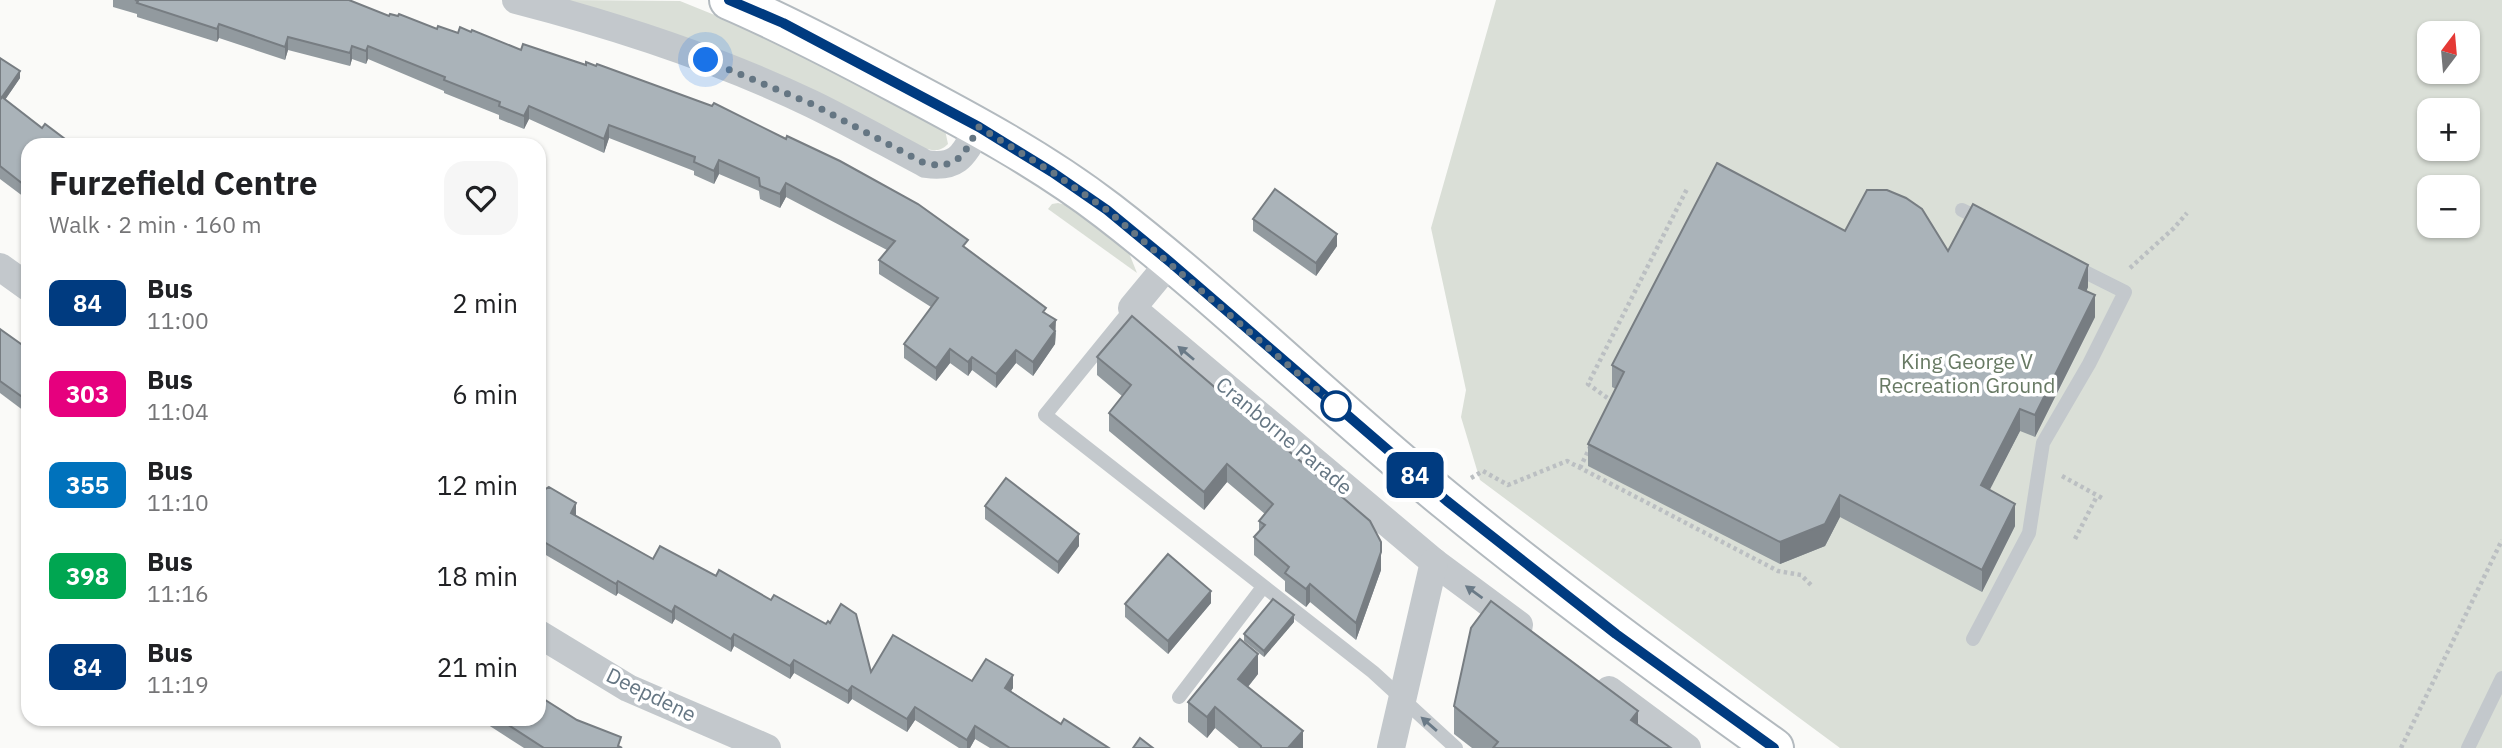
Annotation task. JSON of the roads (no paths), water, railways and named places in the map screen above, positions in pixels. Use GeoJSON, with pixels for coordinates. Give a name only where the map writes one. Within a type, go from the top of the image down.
{"type":"FeatureCollection","features":[{"type":"Feature","properties":{"kind":"main road"},"geometry":{"type":"LineString","coordinates":[[729,0],[783,23],[979,127],[1107,210],[1447,501],[1616,634],[1774,748]]}},
{"type":"Feature","properties":{"kind":"street"},"geometry":{"type":"LineString","coordinates":[[516,0],[639,36],[728,68],[812,104],[926,164],[942,166],[958,161],[979,127]]}},
{"type":"Feature","properties":{"kind":"street"},"geometry":{"type":"LineString","coordinates":[[1132,308],[1170,262]]}},
{"type":"Feature","properties":{"kind":"street"},"geometry":{"type":"LineString","coordinates":[[0,267],[21,282]]}},
{"type":"Feature","properties":{"kind":"street","name":"Cranborne Parade"},"geometry":{"type":"LineString","coordinates":[[1132,308],[1434,562],[1535,637]]}},
{"type":"Feature","properties":{"kind":"street"},"geometry":{"type":"LineString","coordinates":[[1391,748],[1434,562]]}},
{"type":"Feature","properties":{"kind":"street","name":"Deepdene"},"geometry":{"type":"LineString","coordinates":[[546,638],[628,688],[767,748]]}},
{"type":"Feature","properties":{"kind":"street"},"geometry":{"type":"LineString","coordinates":[[1590,676],[1687,748]]}},
{"type":"Feature","properties":{"kind":"lane"},"geometry":{"type":"LineString","coordinates":[[1962,210],[1999,229]]}},
{"type":"Feature","properties":{"kind":"lane"},"geometry":{"type":"LineString","coordinates":[[1973,639],[2029,533],[2043,443],[2089,365],[2125,292],[2061,260]]}},
{"type":"Feature","properties":{"kind":"lane"},"geometry":{"type":"LineString","coordinates":[[1132,308],[1045,415],[1373,672],[1455,748]]}},
{"type":"Feature","properties":{"kind":"lane"},"geometry":{"type":"LineString","coordinates":[[1179,697],[1263,587]]}},
{"type":"Feature","properties":{"kind":"lane"},"geometry":{"type":"LineString","coordinates":[[2468,748],[2502,678]]}},
{"type":"Feature","properties":{"kind":"park label","name":"King George V Recreation Ground"},"geometry":{"type":"Point","coordinates":[1967,374]}}]}
